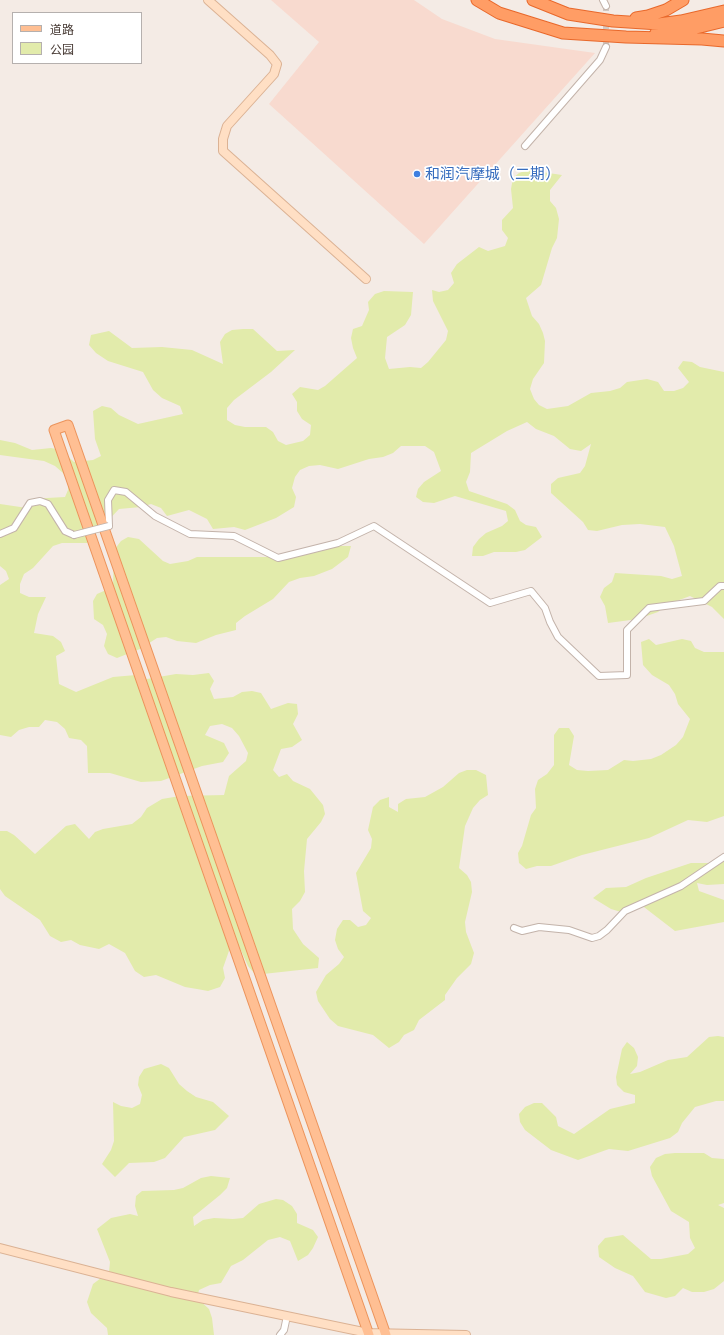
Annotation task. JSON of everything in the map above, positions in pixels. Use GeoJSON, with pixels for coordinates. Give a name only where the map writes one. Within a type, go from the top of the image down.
{"type":"FeatureCollection","features":[{"type":"Feature","properties":{"kind":"highway"},"geometry":{"type":"LineString","coordinates":[[477,0],[499,13],[563,33],[626,38],[702,38],[724,41]]}},
{"type":"Feature","properties":{"kind":"highway"},"geometry":{"type":"LineString","coordinates":[[533,0],[568,14],[613,21],[659,24],[681,21],[724,11]]}},
{"type":"Feature","properties":{"kind":"highway"},"geometry":{"type":"LineString","coordinates":[[613,21],[648,16],[666,10],[683,0]]}},
{"type":"Feature","properties":{"kind":"highway"},"geometry":{"type":"LineString","coordinates":[[626,38],[696,28],[724,22]]}},
{"type":"Feature","properties":{"kind":"main road"},"geometry":{"type":"LineString","coordinates":[[369,1334],[54,430],[68,426],[386,1334]]}},
{"type":"Feature","properties":{"kind":"street"},"geometry":{"type":"LineString","coordinates":[[208,0],[277,64],[274,74],[228,126],[223,139],[223,151],[366,279]]}},
{"type":"Feature","properties":{"kind":"street"},"geometry":{"type":"LineString","coordinates":[[525,146],[600,60],[606,48]]}},
{"type":"Feature","properties":{"kind":"street"},"geometry":{"type":"LineString","coordinates":[[0,534],[14,528],[30,503],[40,501],[48,504],[66,531],[74,535],[109,526],[108,500],[114,490],[126,492],[155,516],[190,534],[234,536],[278,558],[338,543],[374,526],[490,603],[531,591],[545,608],[558,637],[599,676],[628,675],[627,630],[649,608],[704,601],[720,586],[724,586]]}},
{"type":"Feature","properties":{"kind":"street"},"geometry":{"type":"LineString","coordinates":[[514,928],[522,931],[539,927],[569,930],[592,938],[599,936],[607,930],[624,911],[681,886],[724,857]]}},
{"type":"Feature","properties":{"kind":"street"},"geometry":{"type":"LineString","coordinates":[[0,1248],[171,1292],[369,1334],[466,1335]]}},
{"type":"Feature","properties":{"kind":"street"},"geometry":{"type":"LineString","coordinates":[[280,1335],[284,1330],[288,1316]]}},
{"type":"Feature","properties":{"kind":"shaded area","name":"和润汽摩城（二期）"},"geometry":{"type":"Polygon","coordinates":[[[271,0],[414,0],[442,19],[495,39],[595,53],[424,244],[269,104],[319,42],[271,0]]]}},
{"type":"Feature","properties":{"kind":"green space"},"geometry":{"type":"Polygon","coordinates":[[[528,170],[562,175],[550,190],[550,201],[556,208],[559,219],[557,238],[552,248],[541,285],[526,298],[532,316],[539,324],[545,341],[544,363],[533,379],[530,389],[534,399],[539,405],[547,409],[568,406],[591,393],[610,391],[620,388],[627,382],[647,379],[658,382],[664,391],[674,391],[683,388],[689,382],[678,368],[683,361],[692,362],[700,367],[724,372],[724,619],[712,607],[690,596],[666,605],[658,612],[638,619],[608,623],[605,606],[600,597],[604,588],[612,582],[615,573],[661,576],[672,579],[682,576],[674,546],[665,527],[640,524],[622,525],[597,531],[588,530],[583,522],[551,493],[551,484],[558,478],[580,473],[585,466],[591,444],[581,451],[570,449],[554,436],[536,429],[527,422],[507,431],[471,453],[470,472],[466,482],[469,491],[507,504],[515,510],[520,521],[526,525],[536,527],[542,537],[525,550],[516,552],[494,552],[483,556],[472,556],[473,547],[479,539],[486,533],[502,526],[508,521],[506,511],[455,496],[434,503],[423,502],[416,497],[418,489],[424,482],[441,471],[434,452],[425,446],[401,446],[393,453],[383,457],[369,459],[338,469],[320,465],[309,466],[300,470],[295,477],[292,488],[296,497],[294,507],[276,518],[245,530],[234,527],[213,529],[207,519],[189,510],[167,516],[161,508],[151,504],[141,507],[119,509],[87,543],[62,543],[53,546],[33,568],[24,574],[20,584],[20,593],[29,597],[46,597],[38,614],[34,633],[53,636],[61,642],[65,651],[56,656],[59,684],[76,692],[113,677],[136,675],[147,679],[176,674],[193,675],[209,673],[214,681],[210,689],[214,699],[233,697],[242,692],[252,691],[261,693],[271,709],[288,703],[297,704],[298,714],[293,724],[302,740],[292,747],[281,749],[273,770],[279,777],[287,774],[293,781],[310,789],[323,805],[325,814],[321,822],[307,839],[304,871],[305,892],[300,901],[292,909],[293,929],[303,944],[319,958],[318,968],[263,974],[254,973],[248,966],[239,946],[230,948],[223,968],[225,978],[220,987],[208,991],[185,987],[156,975],[144,977],[135,971],[125,953],[109,944],[99,949],[80,945],[71,940],[61,942],[50,936],[40,920],[5,896],[0,889],[0,831],[7,831],[14,835],[35,854],[66,826],[75,824],[89,839],[95,832],[103,829],[132,824],[141,817],[147,808],[162,799],[180,796],[224,795],[229,776],[246,761],[248,753],[239,736],[232,728],[222,724],[210,726],[205,735],[224,743],[229,753],[223,762],[202,766],[161,781],[141,782],[110,773],[88,773],[87,746],[81,740],[69,738],[65,729],[57,722],[45,720],[39,727],[29,727],[19,730],[11,737],[0,735],[0,585],[9,579],[6,571],[0,566],[0,504],[27,508],[29,499],[65,497],[68,490],[68,481],[63,473],[55,466],[44,461],[0,455],[0,440],[15,443],[32,450],[51,448],[61,450],[74,462],[93,460],[101,456],[95,439],[93,411],[102,406],[111,408],[119,415],[138,424],[183,414],[180,406],[162,398],[153,390],[143,372],[108,361],[96,353],[89,345],[91,335],[109,331],[132,348],[162,347],[192,350],[223,364],[220,342],[225,334],[232,330],[253,329],[277,351],[295,350],[271,372],[234,400],[227,408],[227,420],[235,425],[245,427],[266,427],[273,432],[278,441],[286,445],[303,441],[310,435],[311,425],[302,419],[297,411],[297,402],[292,394],[300,387],[318,390],[325,386],[357,358],[351,338],[353,329],[362,326],[369,310],[368,302],[375,294],[384,291],[413,292],[411,315],[405,325],[387,337],[385,358],[389,369],[410,367],[421,368],[428,362],[446,340],[448,331],[433,301],[432,290],[439,292],[448,290],[454,283],[451,273],[457,264],[479,247],[488,251],[505,246],[508,238],[502,230],[502,220],[513,208],[511,189],[513,178],[519,173],[528,170]]]}},
{"type":"Feature","properties":{"kind":"green space"},"geometry":{"type":"Polygon","coordinates":[[[128,537],[139,539],[163,561],[170,564],[188,561],[197,557],[271,557],[330,546],[351,546],[348,557],[332,569],[314,576],[300,578],[289,582],[273,599],[236,623],[236,630],[216,635],[196,643],[177,641],[166,637],[157,638],[140,649],[117,658],[108,654],[104,646],[107,634],[103,625],[94,619],[93,601],[97,594],[113,587],[114,550],[121,541],[128,537]]]}},
{"type":"Feature","properties":{"kind":"green space"},"geometry":{"type":"Polygon","coordinates":[[[649,639],[656,645],[682,639],[691,641],[695,648],[704,652],[724,652],[724,816],[707,822],[688,820],[649,838],[582,855],[551,866],[537,866],[526,869],[519,863],[518,853],[522,846],[531,815],[536,808],[535,789],[538,780],[547,774],[554,765],[554,735],[559,728],[569,728],[574,736],[569,765],[577,770],[588,771],[608,770],[624,760],[633,761],[651,759],[661,755],[676,745],[683,737],[690,719],[678,704],[675,694],[669,685],[652,675],[643,665],[641,642],[649,639]]]}},
{"type":"Feature","properties":{"kind":"green space"},"geometry":{"type":"Polygon","coordinates":[[[467,770],[476,770],[486,775],[488,795],[480,800],[473,808],[465,826],[459,868],[467,875],[471,882],[472,892],[465,922],[466,932],[474,953],[471,964],[457,978],[445,995],[445,1000],[419,1020],[414,1030],[404,1035],[399,1042],[389,1048],[373,1035],[338,1026],[330,1019],[318,1001],[316,992],[326,975],[339,964],[344,957],[338,949],[335,940],[337,929],[343,920],[350,920],[358,927],[366,925],[371,918],[363,911],[356,873],[371,848],[372,839],[368,830],[373,807],[380,800],[389,797],[389,807],[398,812],[398,804],[406,799],[425,797],[443,787],[459,773],[467,770]]]}},
{"type":"Feature","properties":{"kind":"green space"},"geometry":{"type":"Polygon","coordinates":[[[724,859],[724,884],[707,885],[697,883],[699,891],[724,900],[724,922],[675,931],[640,904],[621,912],[611,909],[593,898],[606,888],[626,887],[646,878],[691,863],[712,863],[724,859]]]}},
{"type":"Feature","properties":{"kind":"green space"},"geometry":{"type":"Polygon","coordinates":[[[709,1037],[724,1037],[724,1101],[716,1101],[695,1107],[682,1123],[678,1132],[670,1138],[628,1151],[609,1149],[578,1160],[551,1150],[525,1130],[520,1122],[519,1114],[525,1107],[534,1103],[542,1103],[556,1117],[558,1126],[574,1134],[610,1109],[635,1103],[635,1095],[624,1092],[617,1085],[616,1077],[622,1049],[627,1042],[634,1048],[638,1057],[637,1066],[630,1074],[640,1072],[668,1060],[687,1057],[709,1037]]]}},
{"type":"Feature","properties":{"kind":"green space"},"geometry":{"type":"Polygon","coordinates":[[[161,1064],[169,1068],[179,1084],[187,1091],[196,1097],[213,1102],[229,1116],[215,1130],[184,1137],[165,1158],[154,1162],[129,1163],[115,1177],[102,1164],[111,1150],[114,1141],[113,1102],[121,1106],[132,1108],[140,1104],[142,1095],[138,1085],[139,1077],[144,1069],[161,1064]]]}},
{"type":"Feature","properties":{"kind":"green space"},"geometry":{"type":"Polygon","coordinates":[[[704,1153],[712,1158],[724,1159],[724,1203],[718,1205],[724,1208],[724,1281],[714,1289],[704,1292],[692,1292],[683,1288],[675,1296],[666,1298],[645,1292],[633,1276],[615,1268],[599,1257],[598,1246],[605,1238],[623,1235],[651,1259],[661,1259],[688,1254],[695,1248],[690,1238],[689,1222],[671,1211],[652,1176],[650,1167],[656,1158],[665,1154],[704,1153]]]}},
{"type":"Feature","properties":{"kind":"green space"},"geometry":{"type":"Polygon","coordinates":[[[211,1176],[230,1178],[227,1188],[193,1217],[194,1226],[203,1220],[214,1218],[243,1218],[259,1204],[276,1199],[283,1200],[292,1206],[297,1214],[297,1223],[313,1230],[318,1237],[313,1248],[308,1255],[298,1261],[290,1241],[280,1237],[268,1240],[243,1260],[231,1266],[221,1283],[210,1285],[199,1290],[197,1298],[209,1309],[212,1318],[214,1335],[108,1335],[107,1328],[91,1313],[87,1302],[93,1284],[109,1272],[110,1262],[97,1229],[111,1218],[130,1214],[138,1216],[135,1206],[136,1196],[142,1191],[174,1190],[183,1188],[201,1178],[211,1176]]]}},
{"type":"Feature","properties":{"kind":"tunnel"},"geometry":{"type":"LineString","coordinates":[[606,6],[606,47]]}},
{"type":"Feature","properties":{"kind":"place","name":"和润汽摩城（二期）"},"geometry":{"type":"Point","coordinates":[417,174]}}]}
